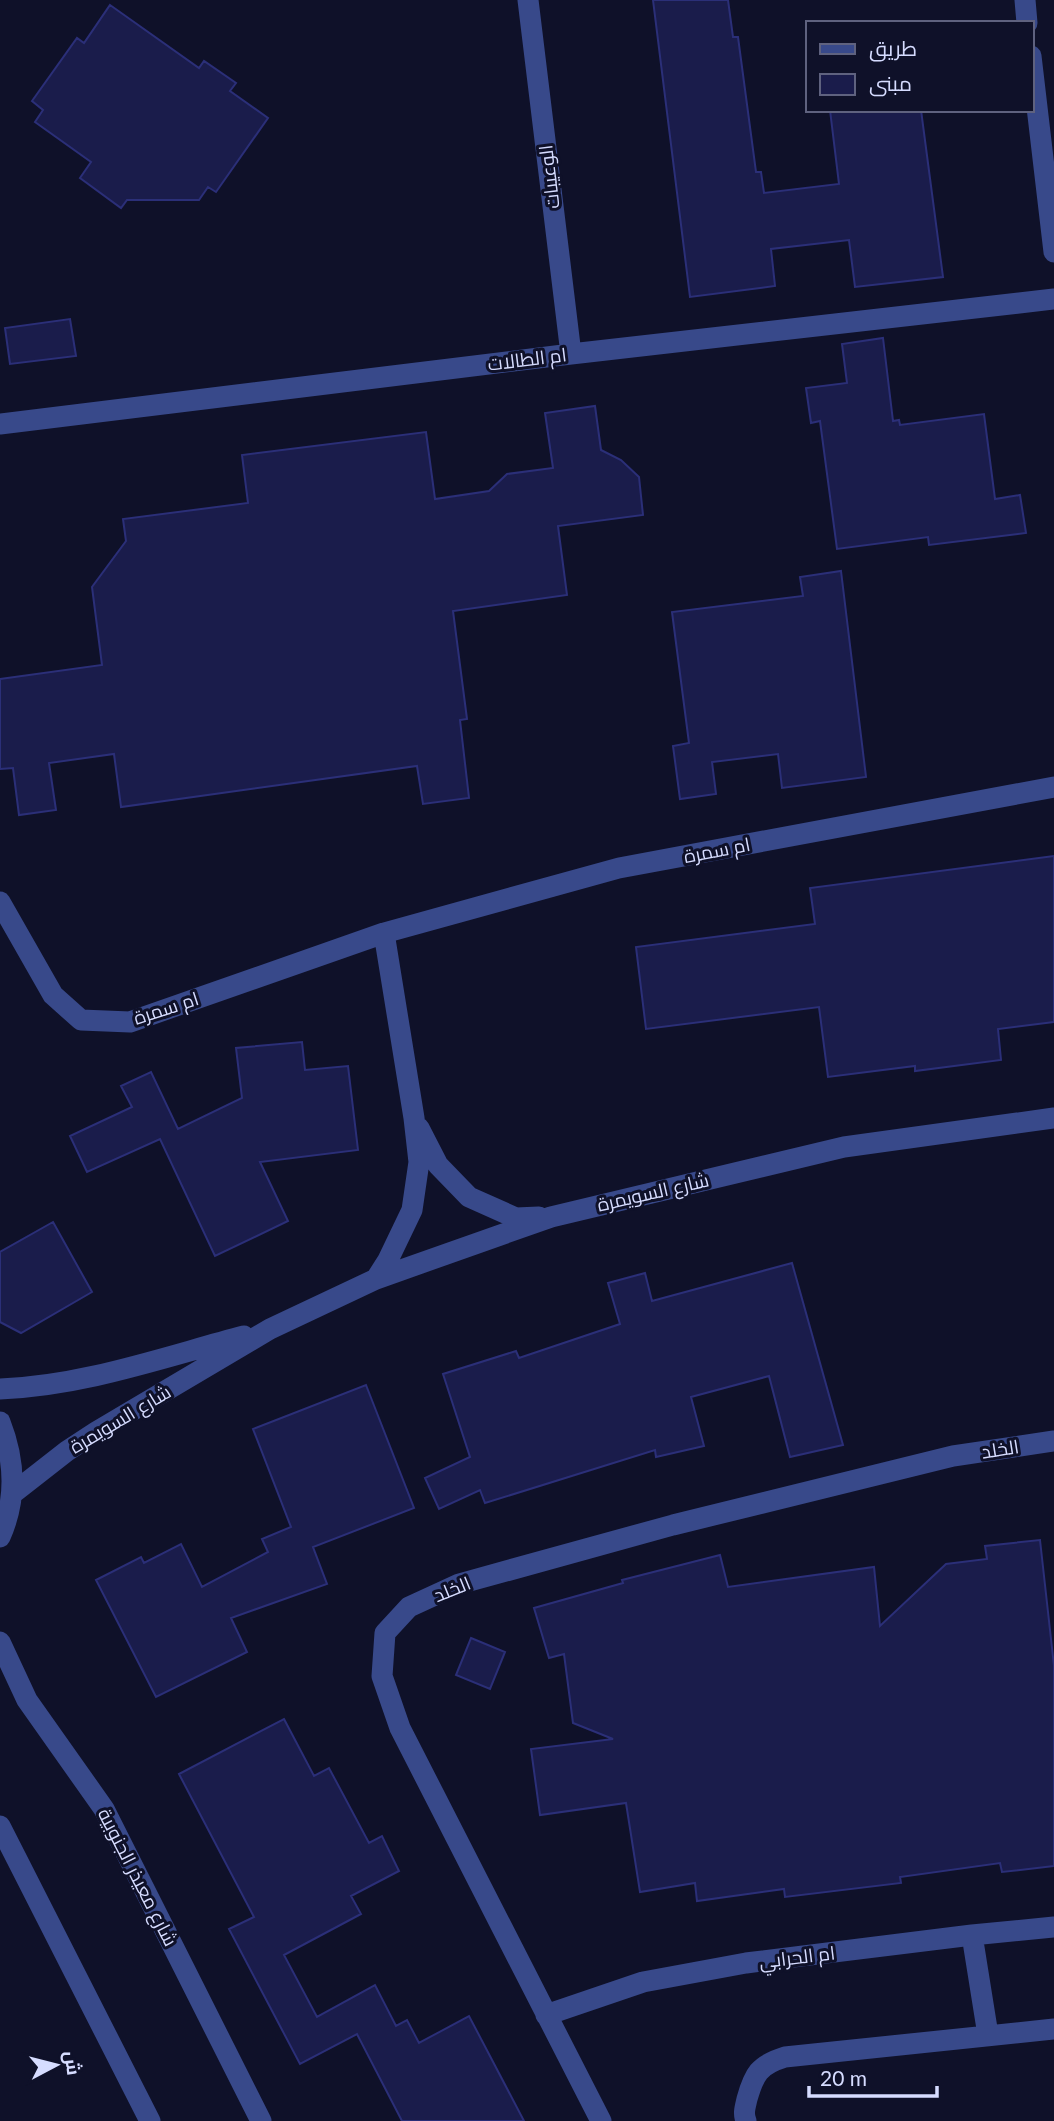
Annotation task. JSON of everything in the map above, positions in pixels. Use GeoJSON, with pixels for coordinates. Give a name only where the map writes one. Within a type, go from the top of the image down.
{"type":"FeatureCollection","features":[{"type":"Feature","properties":{"kind":"street","name":"الوعيبات"},"geometry":{"type":"LineString","coordinates":[[528,0],[571,354]]}},
{"type":"Feature","properties":{"kind":"street"},"geometry":{"type":"LineString","coordinates":[[1025,0],[1027,21]]}},
{"type":"Feature","properties":{"kind":"street"},"geometry":{"type":"LineString","coordinates":[[1033,73],[1054,252]]}},
{"type":"Feature","properties":{"kind":"street","name":"ام الطالات"},"geometry":{"type":"LineString","coordinates":[[0,424],[571,354],[1054,299]]}},
{"type":"Feature","properties":{"kind":"street","name":"ام سمرة"},"geometry":{"type":"LineString","coordinates":[[0,902],[53,995],[81,1020],[130,1022],[384,933],[619,868],[1054,787]]}},
{"type":"Feature","properties":{"kind":"street"},"geometry":{"type":"LineString","coordinates":[[376,1279],[412,1210],[419,1162],[384,933]]}},
{"type":"Feature","properties":{"kind":"street"},"geometry":{"type":"LineString","coordinates":[[414,1118],[438,1165],[470,1197],[516,1218],[551,1217]]}},
{"type":"Feature","properties":{"kind":"street","name":"شارع السويمرة"},"geometry":{"type":"LineString","coordinates":[[12,1494],[66,1451],[270,1329],[376,1279],[551,1217],[844,1147],[1054,1118]]}},
{"type":"Feature","properties":{"kind":"street","name":"شارع السويمرة"},"geometry":{"type":"LineString","coordinates":[[0,1388],[24,1388],[69,1381],[270,1329]]}},
{"type":"Feature","properties":{"kind":"street"},"geometry":{"type":"LineString","coordinates":[[0,1422],[9,1446],[13,1478],[10,1510],[0,1537]]}},
{"type":"Feature","properties":{"kind":"street","name":"الخلد"},"geometry":{"type":"LineString","coordinates":[[601,2121],[400,1728],[382,1676],[384,1633],[409,1607],[459,1584],[673,1525],[940,1460],[1054,1441]]}},
{"type":"Feature","properties":{"kind":"street","name":"شارع معيذر الجنوبية"},"geometry":{"type":"LineString","coordinates":[[0,1642],[27,1700],[104,1809],[261,2121]]}},
{"type":"Feature","properties":{"kind":"street"},"geometry":{"type":"LineString","coordinates":[[0,1826],[150,2121]]}},
{"type":"Feature","properties":{"kind":"street","name":"ام الحرابي"},"geometry":{"type":"LineString","coordinates":[[546,2015],[643,1982],[747,1963],[1054,1927]]}},
{"type":"Feature","properties":{"kind":"street"},"geometry":{"type":"LineString","coordinates":[[972,1935],[989,2035]]}},
{"type":"Feature","properties":{"kind":"street"},"geometry":{"type":"LineString","coordinates":[[746,2121],[743,2114],[753,2078],[768,2062],[785,2057],[1054,2029]]}},
{"type":"Feature","properties":{"kind":"building"},"geometry":{"type":"Polygon","coordinates":[[[653,0],[728,0],[733,37],[738,37],[756,172],[761,172],[764,193],[839,184],[830,112],[921,112],[943,277],[855,287],[849,240],[771,249],[775,286],[690,297],[653,0]]]}},
{"type":"Feature","properties":{"kind":"building"},"geometry":{"type":"Polygon","coordinates":[[[110,5],[199,68],[204,61],[236,83],[230,91],[268,118],[216,192],[208,187],[199,200],[127,200],[121,208],[80,178],[91,162],[35,122],[43,110],[32,101],[77,38],[84,43],[110,5]]]}},
{"type":"Feature","properties":{"kind":"building"},"geometry":{"type":"Polygon","coordinates":[[[70,319],[76,356],[10,364],[5,328],[70,319]]]}},
{"type":"Feature","properties":{"kind":"building"},"geometry":{"type":"Polygon","coordinates":[[[883,338],[893,421],[899,420],[900,425],[984,414],[995,499],[1020,495],[1026,533],[929,545],[928,537],[837,549],[820,421],[811,423],[806,388],[847,383],[842,344],[883,338]]]}},
{"type":"Feature","properties":{"kind":"building"},"geometry":{"type":"Polygon","coordinates":[[[595,406],[601,450],[621,460],[639,477],[643,515],[558,526],[567,595],[453,611],[467,719],[460,720],[469,798],[423,804],[417,766],[121,807],[114,754],[49,763],[56,810],[19,815],[13,768],[0,769],[0,679],[102,665],[92,587],[126,541],[123,519],[248,503],[242,455],[426,432],[435,499],[489,491],[507,474],[553,468],[545,413],[595,406]]]}},
{"type":"Feature","properties":{"kind":"building"},"geometry":{"type":"Polygon","coordinates":[[[841,571],[866,777],[782,788],[778,754],[712,762],[716,794],[680,799],[673,746],[689,743],[672,612],[803,596],[800,577],[841,571]]]}},
{"type":"Feature","properties":{"kind":"building"},"geometry":{"type":"Polygon","coordinates":[[[1054,856],[1054,1022],[998,1029],[1001,1060],[915,1071],[915,1066],[828,1077],[819,1007],[646,1029],[636,947],[815,924],[810,888],[1054,856]]]}},
{"type":"Feature","properties":{"kind":"building"},"geometry":{"type":"Polygon","coordinates":[[[302,1042],[305,1070],[348,1066],[358,1150],[260,1162],[288,1221],[215,1256],[160,1139],[87,1172],[70,1136],[132,1107],[121,1086],[151,1072],[178,1129],[242,1098],[236,1048],[302,1042]]]}},
{"type":"Feature","properties":{"kind":"building"},"geometry":{"type":"Polygon","coordinates":[[[53,1222],[92,1292],[21,1333],[0,1322],[0,1252],[53,1222]]]}},
{"type":"Feature","properties":{"kind":"building"},"geometry":{"type":"Polygon","coordinates":[[[792,1263],[843,1445],[790,1457],[769,1376],[691,1397],[704,1446],[656,1457],[655,1450],[485,1503],[480,1490],[439,1509],[425,1478],[470,1457],[443,1374],[516,1351],[519,1358],[620,1324],[608,1283],[645,1273],[652,1301],[792,1263]]]}},
{"type":"Feature","properties":{"kind":"building"},"geometry":{"type":"Polygon","coordinates":[[[366,1385],[414,1508],[313,1547],[327,1584],[231,1618],[247,1652],[156,1697],[96,1580],[141,1557],[144,1563],[181,1544],[202,1587],[268,1552],[262,1539],[291,1527],[253,1429],[366,1385]]]}},
{"type":"Feature","properties":{"kind":"building"},"geometry":{"type":"Polygon","coordinates":[[[1040,1540],[1054,1666],[1054,1866],[1002,1872],[1000,1863],[900,1877],[901,1883],[785,1897],[784,1889],[697,1901],[695,1883],[640,1892],[626,1803],[540,1815],[531,1749],[613,1739],[573,1723],[564,1654],[549,1658],[534,1608],[623,1583],[622,1580],[720,1555],[728,1587],[874,1567],[880,1626],[946,1564],[987,1559],[985,1546],[1040,1540]]]}},
{"type":"Feature","properties":{"kind":"building"},"geometry":{"type":"Polygon","coordinates":[[[471,1638],[505,1652],[490,1689],[456,1675],[471,1638]]]}},
{"type":"Feature","properties":{"kind":"building"},"geometry":{"type":"Polygon","coordinates":[[[284,1719],[314,1776],[329,1768],[369,1843],[382,1836],[399,1871],[351,1896],[361,1914],[284,1955],[317,2017],[375,1985],[396,2026],[407,2020],[419,2043],[469,2016],[524,2121],[402,2121],[357,2034],[300,2064],[229,1929],[254,1917],[179,1774],[284,1719]]]}}]}
